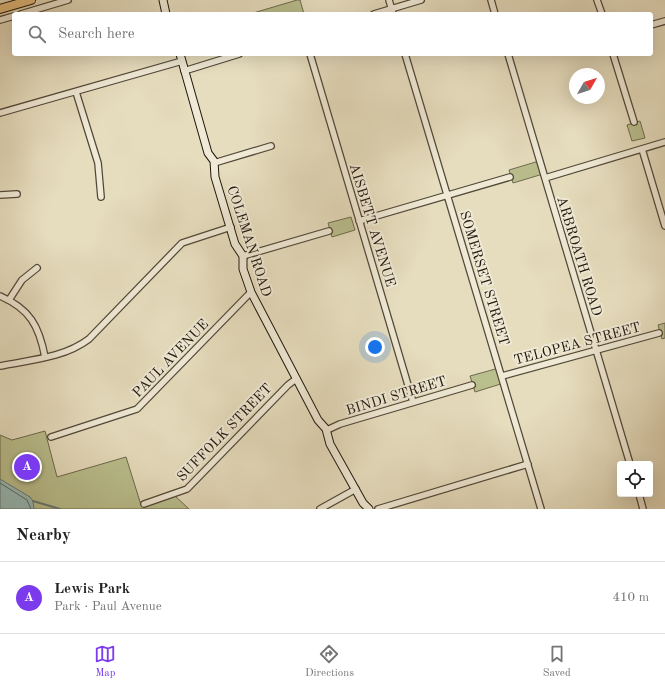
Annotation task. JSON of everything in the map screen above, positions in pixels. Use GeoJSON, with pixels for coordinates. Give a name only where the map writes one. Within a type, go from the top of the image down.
{"type":"FeatureCollection","features":[{"type":"Feature","properties":{"kind":"main road"},"geometry":{"type":"LineString","coordinates":[[0,9],[32,0]]}},
{"type":"Feature","properties":{"kind":"street"},"geometry":{"type":"LineString","coordinates":[[28,12],[68,0]]}},
{"type":"Feature","properties":{"kind":"street"},"geometry":{"type":"LineString","coordinates":[[163,0],[166,12]]}},
{"type":"Feature","properties":{"kind":"street"},"geometry":{"type":"LineString","coordinates":[[389,0],[392,11],[421,0]]}},
{"type":"Feature","properties":{"kind":"street"},"geometry":{"type":"LineString","coordinates":[[491,0],[494,12]]}},
{"type":"Feature","properties":{"kind":"street"},"geometry":{"type":"LineString","coordinates":[[597,0],[601,12]]}},
{"type":"Feature","properties":{"kind":"street"},"geometry":{"type":"LineString","coordinates":[[0,20],[12,17]]}},
{"type":"Feature","properties":{"kind":"street"},"geometry":{"type":"LineString","coordinates":[[653,24],[665,21]]}},
{"type":"Feature","properties":{"kind":"street"},"geometry":{"type":"LineString","coordinates":[[184,71],[233,56]]}},
{"type":"Feature","properties":{"kind":"street","name":"AISBETT AVENUE"},"geometry":{"type":"LineString","coordinates":[[311,56],[414,402]]}},
{"type":"Feature","properties":{"kind":"street","name":"SOMERSET STREET"},"geometry":{"type":"LineString","coordinates":[[406,56],[541,509]]}},
{"type":"Feature","properties":{"kind":"street","name":"ARBROATH ROAD"},"geometry":{"type":"LineString","coordinates":[[509,56],[629,461]]}},
{"type":"Feature","properties":{"kind":"street"},"geometry":{"type":"LineString","coordinates":[[614,56],[634,122]]}},
{"type":"Feature","properties":{"kind":"street"},"geometry":{"type":"LineString","coordinates":[[0,113],[76,92],[181,57]]}},
{"type":"Feature","properties":{"kind":"street","name":"COLEMAN ROAD"},"geometry":{"type":"LineString","coordinates":[[181,57],[208,154],[214,163],[215,177],[230,227],[236,246],[243,256],[243,269],[250,292],[318,420],[327,430],[330,444],[363,503],[369,509]]}},
{"type":"Feature","properties":{"kind":"street"},"geometry":{"type":"LineString","coordinates":[[76,92],[98,163],[101,197]]}},
{"type":"Feature","properties":{"kind":"street"},"geometry":{"type":"LineString","coordinates":[[544,178],[665,142]]}},
{"type":"Feature","properties":{"kind":"street"},"geometry":{"type":"LineString","coordinates":[[214,163],[271,146]]}},
{"type":"Feature","properties":{"kind":"street"},"geometry":{"type":"LineString","coordinates":[[642,149],[665,226]]}},
{"type":"Feature","properties":{"kind":"street"},"geometry":{"type":"LineString","coordinates":[[359,221],[510,177]]}},
{"type":"Feature","properties":{"kind":"street"},"geometry":{"type":"LineString","coordinates":[[0,195],[17,194]]}},
{"type":"Feature","properties":{"kind":"street"},"geometry":{"type":"LineString","coordinates":[[0,366],[70,351],[89,339],[182,243],[230,227]]}},
{"type":"Feature","properties":{"kind":"street"},"geometry":{"type":"LineString","coordinates":[[243,256],[329,231]]}},
{"type":"Feature","properties":{"kind":"street"},"geometry":{"type":"LineString","coordinates":[[9,300],[22,280],[37,268]]}},
{"type":"Feature","properties":{"kind":"street","name":"PAUL AVENUE"},"geometry":{"type":"LineString","coordinates":[[51,437],[137,409],[250,292]]}},
{"type":"Feature","properties":{"kind":"street"},"geometry":{"type":"LineString","coordinates":[[0,296],[9,300],[26,312],[34,321],[41,336],[46,357]]}},
{"type":"Feature","properties":{"kind":"street","name":"TELOPEA STREET"},"geometry":{"type":"LineString","coordinates":[[502,376],[659,333]]}},
{"type":"Feature","properties":{"kind":"street","name":"SUFFOLK STREET"},"geometry":{"type":"LineString","coordinates":[[144,504],[187,489],[288,385],[296,379]]}},
{"type":"Feature","properties":{"kind":"street","name":"BINDI STREET"},"geometry":{"type":"LineString","coordinates":[[327,430],[340,424],[472,385]]}},
{"type":"Feature","properties":{"kind":"street"},"geometry":{"type":"LineString","coordinates":[[378,509],[528,464]]}},
{"type":"Feature","properties":{"kind":"street"},"geometry":{"type":"LineString","coordinates":[[320,509],[356,489]]}},
{"type":"Feature","properties":{"kind":"street"},"geometry":{"type":"LineString","coordinates":[[640,497],[643,509]]}},
{"type":"Feature","properties":{"kind":"green space"},"geometry":{"type":"Polygon","coordinates":[[[300,0],[303,12],[257,12],[300,0]]]}},
{"type":"Feature","properties":{"kind":"green space"},"geometry":{"type":"Polygon","coordinates":[[[640,121],[645,138],[632,141],[627,125],[640,121]]]}},
{"type":"Feature","properties":{"kind":"green space"},"geometry":{"type":"Polygon","coordinates":[[[539,161],[543,174],[513,183],[509,170],[539,161]]]}},
{"type":"Feature","properties":{"kind":"green space"},"geometry":{"type":"Polygon","coordinates":[[[351,217],[355,230],[332,237],[328,223],[351,217]]]}},
{"type":"Feature","properties":{"kind":"green space"},"geometry":{"type":"Polygon","coordinates":[[[665,323],[665,338],[662,339],[658,325],[665,323]]]}},
{"type":"Feature","properties":{"kind":"green space"},"geometry":{"type":"Polygon","coordinates":[[[499,368],[504,383],[475,392],[470,376],[499,368]]]}},
{"type":"Feature","properties":{"kind":"green space"},"geometry":{"type":"Polygon","coordinates":[[[45,431],[57,477],[126,457],[141,505],[174,495],[189,509],[0,509],[0,435],[12,440],[45,431]]]}},
{"type":"Feature","properties":{"kind":"water"},"geometry":{"type":"Polygon","coordinates":[[[0,479],[30,497],[33,501],[34,509],[0,509],[0,479]]]}},
{"type":"Feature","properties":{"kind":"waterway"},"geometry":{"type":"LineString","coordinates":[[33,501],[60,509]]}},
{"type":"Feature","properties":{"kind":"place","name":"Lewis Park"},"geometry":{"type":"Point","coordinates":[27,467]}}]}
